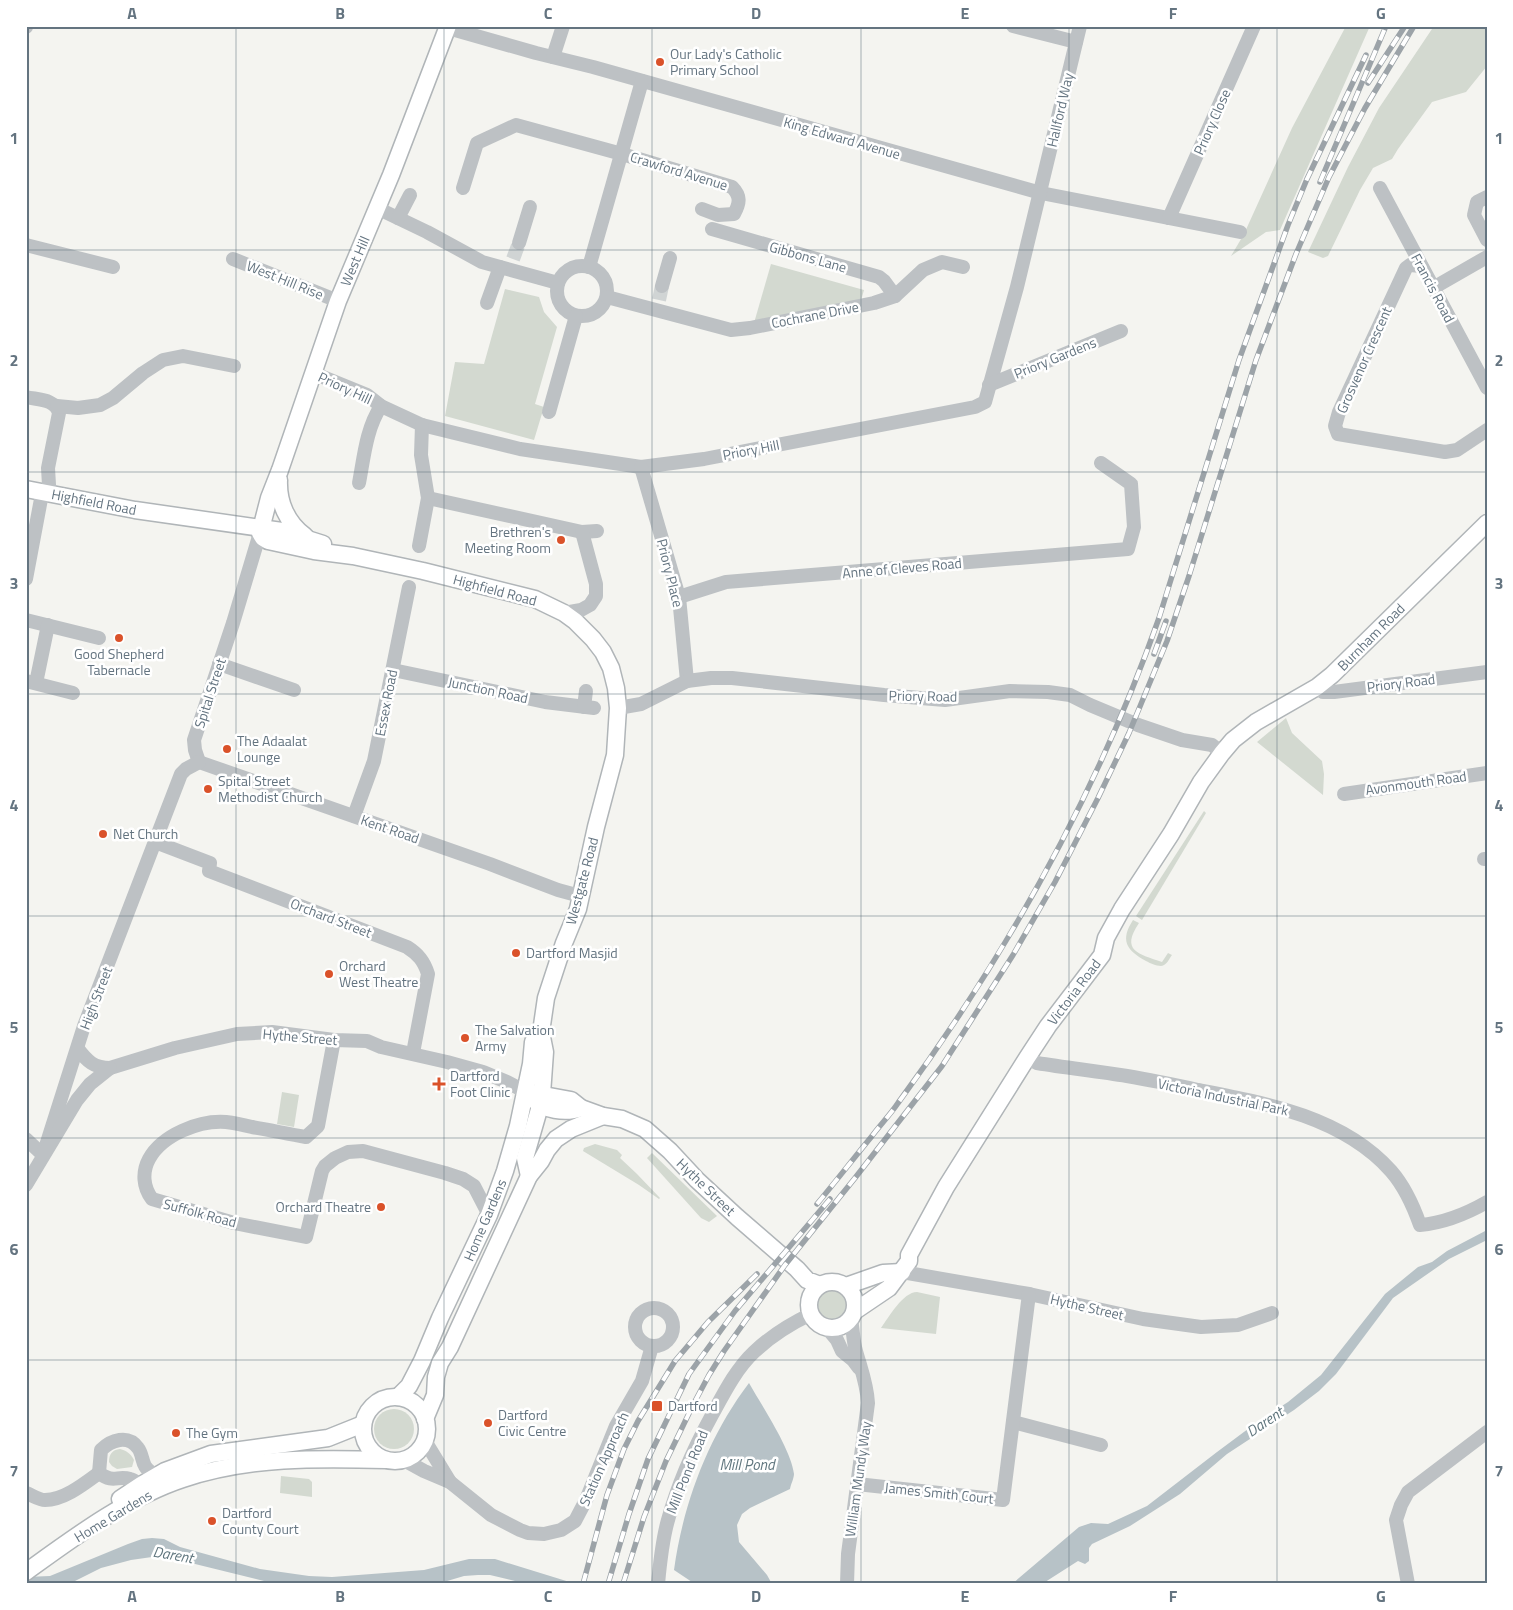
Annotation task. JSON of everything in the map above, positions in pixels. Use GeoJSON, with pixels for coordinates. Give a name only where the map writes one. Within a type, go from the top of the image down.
{"type":"FeatureCollection","features":[{"type":"Feature","properties":{"kind":"main road","name":"West Hill"},"geometry":{"type":"LineString","coordinates":[[269,498],[338,301],[377,208],[448,27]]}},
{"type":"Feature","properties":{"kind":"main road","name":"Highfield Road"},"geometry":{"type":"LineString","coordinates":[[280,470],[278,481],[280,500],[290,521],[297,530],[309,539]]}},
{"type":"Feature","properties":{"kind":"main road","name":"Highfield Road"},"geometry":{"type":"LineString","coordinates":[[26,489],[135,510],[235,524],[261,530],[282,531],[353,556]]}},
{"type":"Feature","properties":{"kind":"main road"},"geometry":{"type":"LineString","coordinates":[[235,524],[253,518],[259,513],[269,498]]}},
{"type":"Feature","properties":{"kind":"main road"},"geometry":{"type":"LineString","coordinates":[[261,530],[269,498]]}},
{"type":"Feature","properties":{"kind":"main road","name":"Burnham Road"},"geometry":{"type":"LineString","coordinates":[[1242,734],[1256,722],[1317,687],[1332,675],[1487,523]]}},
{"type":"Feature","properties":{"kind":"main road","name":"Highfield Road"},"geometry":{"type":"LineString","coordinates":[[261,530],[263,538],[268,541],[314,551],[353,556],[535,599],[564,613],[575,621],[603,652],[611,668]]}},
{"type":"Feature","properties":{"kind":"main road","name":"Westgate Road"},"geometry":{"type":"LineString","coordinates":[[536,1097],[546,1052],[541,1032],[546,998],[564,943],[578,909],[615,755],[618,708],[611,668]]}},
{"type":"Feature","properties":{"kind":"main road","name":"Victoria Road"},"geometry":{"type":"LineString","coordinates":[[827,1328],[843,1325],[853,1315],[889,1288],[910,1261],[909,1255],[946,1187],[1027,1058],[1048,1026],[1102,955],[1106,938],[1122,909],[1171,834],[1201,782],[1222,753],[1242,734]]}},
{"type":"Feature","properties":{"kind":"main road","name":"Home Gardens"},"geometry":{"type":"LineString","coordinates":[[426,1419],[436,1395],[436,1377],[440,1363],[450,1348],[529,1176],[525,1158],[536,1097],[534,1042],[541,1032]]}},
{"type":"Feature","properties":{"kind":"main road","name":"Home Gardens"},"geometry":{"type":"LineString","coordinates":[[398,1397],[409,1386],[422,1361],[440,1318],[490,1215],[518,1126],[536,1097]]}},
{"type":"Feature","properties":{"kind":"main road","name":"Hythe Street"},"geometry":{"type":"LineString","coordinates":[[536,1097],[571,1112],[581,1108],[604,1116],[622,1119],[646,1129],[697,1180],[807,1280],[820,1285]]}},
{"type":"Feature","properties":{"kind":"main road"},"geometry":{"type":"LineString","coordinates":[[529,1176],[556,1139],[571,1129],[604,1116]]}},
{"type":"Feature","properties":{"kind":"main road","name":"Victoria Road"},"geometry":{"type":"LineString","coordinates":[[884,1273],[902,1257],[909,1255]]}},
{"type":"Feature","properties":{"kind":"main road","name":"Victoria Road"},"geometry":{"type":"LineString","coordinates":[[820,1285],[833,1281],[846,1286],[884,1273],[902,1272]]}},
{"type":"Feature","properties":{"kind":"main road"},"geometry":{"type":"LineString","coordinates":[[820,1285],[811,1294],[809,1302],[811,1314],[816,1322],[827,1328]]}},
{"type":"Feature","properties":{"kind":"main road"},"geometry":{"type":"LineString","coordinates":[[846,1286],[855,1300],[853,1315]]}},
{"type":"Feature","properties":{"kind":"main road"},"geometry":{"type":"LineString","coordinates":[[398,1397],[405,1398],[420,1409],[426,1419],[427,1431],[425,1441],[418,1451],[404,1460],[386,1460],[372,1452],[366,1444],[363,1424],[366,1414],[374,1405],[384,1399],[398,1397]]}},
{"type":"Feature","properties":{"kind":"main road","name":"Home Gardens"},"geometry":{"type":"LineString","coordinates":[[26,1572],[45,1553],[141,1485],[172,1468],[211,1454],[328,1438],[363,1424]]}},
{"type":"Feature","properties":{"kind":"main road","name":"Home Gardens"},"geometry":{"type":"LineString","coordinates":[[26,1562],[45,1553],[122,1507],[156,1490],[197,1475],[260,1462],[322,1458],[386,1460]]}},
{"type":"Feature","properties":{"kind":"main road"},"geometry":{"type":"LineString","coordinates":[[157,1477],[183,1470],[197,1475]]}},
{"type":"Feature","properties":{"kind":"street"},"geometry":{"type":"LineString","coordinates":[[553,57],[563,26]]}},
{"type":"Feature","properties":{"kind":"street"},"geometry":{"type":"LineString","coordinates":[[1013,26],[1076,42]]}},
{"type":"Feature","properties":{"kind":"street","name":"Hallford Way"},"geometry":{"type":"LineString","coordinates":[[1041,193],[1080,26]]}},
{"type":"Feature","properties":{"kind":"street","name":"Priory Close"},"geometry":{"type":"LineString","coordinates":[[1169,218],[1254,26]]}},
{"type":"Feature","properties":{"kind":"street","name":"King Edward Avenue"},"geometry":{"type":"LineString","coordinates":[[448,27],[1041,193],[1240,232]]}},
{"type":"Feature","properties":{"kind":"street","name":"Crawford Avenue"},"geometry":{"type":"LineString","coordinates":[[589,267],[642,81]]}},
{"type":"Feature","properties":{"kind":"street","name":"Crawford Avenue"},"geometry":{"type":"LineString","coordinates":[[463,188],[478,143],[516,125],[732,187],[737,192],[739,199],[738,207],[734,214],[718,214],[702,209]]}},
{"type":"Feature","properties":{"kind":"street","name":"Francis Road"},"geometry":{"type":"LineString","coordinates":[[1380,188],[1487,388]]}},
{"type":"Feature","properties":{"kind":"street","name":"Priory Hill"},"geometry":{"type":"LineString","coordinates":[[313,373],[367,395],[381,406],[422,425],[520,448],[641,467],[704,459],[975,407],[985,402],[1041,193]]}},
{"type":"Feature","properties":{"kind":"street"},"geometry":{"type":"LineString","coordinates":[[398,218],[410,195]]}},
{"type":"Feature","properties":{"kind":"street"},"geometry":{"type":"LineString","coordinates":[[1487,197],[1478,202],[1474,214],[1487,240]]}},
{"type":"Feature","properties":{"kind":"street"},"geometry":{"type":"LineString","coordinates":[[519,243],[530,207]]}},
{"type":"Feature","properties":{"kind":"street"},"geometry":{"type":"LineString","coordinates":[[377,208],[427,232],[482,262],[508,265],[558,283]]}},
{"type":"Feature","properties":{"kind":"street","name":"Gibbons Lane"},"geometry":{"type":"LineString","coordinates":[[712,229],[879,277],[895,296]]}},
{"type":"Feature","properties":{"kind":"street"},"geometry":{"type":"LineString","coordinates":[[26,245],[113,267]]}},
{"type":"Feature","properties":{"kind":"street"},"geometry":{"type":"LineString","coordinates":[[1433,288],[1487,257]]}},
{"type":"Feature","properties":{"kind":"street"},"geometry":{"type":"LineString","coordinates":[[659,299],[670,258]]}},
{"type":"Feature","properties":{"kind":"street","name":"West Hill Rise"},"geometry":{"type":"LineString","coordinates":[[233,259],[338,301]]}},
{"type":"Feature","properties":{"kind":"street","name":"Cochrane Drive"},"geometry":{"type":"LineString","coordinates":[[607,297],[659,299],[718,328],[732,330],[874,303],[895,296],[923,270],[942,262],[963,268]]}},
{"type":"Feature","properties":{"kind":"street"},"geometry":{"type":"LineString","coordinates":[[487,304],[508,265]]}},
{"type":"Feature","properties":{"kind":"street","name":"Grosvenor Crescent"},"geometry":{"type":"LineString","coordinates":[[1421,266],[1410,265],[1406,268],[1339,412],[1335,426],[1338,434],[1445,452],[1457,450],[1487,430]]}},
{"type":"Feature","properties":{"kind":"street"},"geometry":{"type":"LineString","coordinates":[[582,266],[596,270],[606,282],[607,297],[604,305],[591,315],[584,317],[576,316],[562,307],[556,291],[558,283],[567,270],[574,267],[582,266]]}},
{"type":"Feature","properties":{"kind":"street"},"geometry":{"type":"LineString","coordinates":[[549,412],[576,316]]}},
{"type":"Feature","properties":{"kind":"street","name":"Priory Gardens"},"geometry":{"type":"LineString","coordinates":[[990,384],[1120,331]]}},
{"type":"Feature","properties":{"kind":"street"},"geometry":{"type":"LineString","coordinates":[[26,397],[53,403],[57,406],[78,408],[100,405],[113,398],[163,360],[183,356],[234,366]]}},
{"type":"Feature","properties":{"kind":"street"},"geometry":{"type":"LineString","coordinates":[[26,579],[41,499],[49,485],[48,468],[59,413],[57,406]]}},
{"type":"Feature","properties":{"kind":"street"},"geometry":{"type":"LineString","coordinates":[[359,483],[373,417],[381,406]]}},
{"type":"Feature","properties":{"kind":"street"},"geometry":{"type":"LineString","coordinates":[[418,546],[428,498],[421,455],[422,425]]}},
{"type":"Feature","properties":{"kind":"street","name":"Anne of Cleves Road"},"geometry":{"type":"LineString","coordinates":[[679,596],[726,582],[1128,550],[1134,527],[1131,484],[1101,463]]}},
{"type":"Feature","properties":{"kind":"street","name":"Priory Place"},"geometry":{"type":"LineString","coordinates":[[641,467],[679,596],[687,681]]}},
{"type":"Feature","properties":{"kind":"street"},"geometry":{"type":"LineString","coordinates":[[428,498],[582,532],[597,531]]}},
{"type":"Feature","properties":{"kind":"street","name":"Spital Street"},"geometry":{"type":"LineString","coordinates":[[199,762],[194,740],[261,530]]}},
{"type":"Feature","properties":{"kind":"street"},"geometry":{"type":"LineString","coordinates":[[564,613],[582,610],[590,605],[596,596],[596,584],[582,532]]}},
{"type":"Feature","properties":{"kind":"street","name":"Essex Road"},"geometry":{"type":"LineString","coordinates":[[354,816],[374,760],[409,587]]}},
{"type":"Feature","properties":{"kind":"street"},"geometry":{"type":"LineString","coordinates":[[26,620],[99,638]]}},
{"type":"Feature","properties":{"kind":"street"},"geometry":{"type":"LineString","coordinates":[[48,625],[31,682],[73,693]]}},
{"type":"Feature","properties":{"kind":"street"},"geometry":{"type":"LineString","coordinates":[[219,664],[294,690]]}},
{"type":"Feature","properties":{"kind":"street","name":"Junction Road"},"geometry":{"type":"LineString","coordinates":[[392,670],[545,702],[589,708],[586,691]]}},
{"type":"Feature","properties":{"kind":"street","name":"Priory Road"},"geometry":{"type":"LineString","coordinates":[[1317,687],[1323,692],[1334,692],[1487,672]]}},
{"type":"Feature","properties":{"kind":"street","name":"Priory Road"},"geometry":{"type":"LineString","coordinates":[[618,708],[640,704],[687,681],[711,678],[732,678],[945,700],[1010,691],[1048,692],[1070,695],[1138,725],[1182,740],[1212,745],[1222,753]]}},
{"type":"Feature","properties":{"kind":"street"},"geometry":{"type":"LineString","coordinates":[[155,842],[182,774],[186,769],[199,762]]}},
{"type":"Feature","properties":{"kind":"street","name":"Kent Road"},"geometry":{"type":"LineString","coordinates":[[199,762],[499,867],[558,890],[580,896]]}},
{"type":"Feature","properties":{"kind":"street","name":"Avonmouth Road"},"geometry":{"type":"LineString","coordinates":[[1344,794],[1487,773]]}},
{"type":"Feature","properties":{"kind":"street","name":"High Street"},"geometry":{"type":"LineString","coordinates":[[43,1156],[84,1026],[155,842]]}},
{"type":"Feature","properties":{"kind":"street","name":"Orchard Street"},"geometry":{"type":"LineString","coordinates":[[155,842],[210,863],[209,871],[415,952],[424,962],[428,974],[413,1054]]}},
{"type":"Feature","properties":{"kind":"street","name":"Hythe Street"},"geometry":{"type":"LineString","coordinates":[[110,1068],[175,1048],[237,1034],[272,1032],[334,1040],[366,1041],[380,1047],[484,1072],[536,1097]]}},
{"type":"Feature","properties":{"kind":"street","name":"Suffolk Road"},"geometry":{"type":"LineString","coordinates":[[334,1040],[318,1126],[306,1137],[226,1122],[210,1123],[191,1128],[173,1136],[157,1147],[146,1164],[144,1180],[146,1192],[156,1201],[234,1223],[306,1237],[322,1171],[325,1166],[335,1158],[348,1152],[363,1151],[463,1179],[474,1186],[490,1215]]}},
{"type":"Feature","properties":{"kind":"street"},"geometry":{"type":"LineString","coordinates":[[78,1049],[86,1060],[95,1066],[110,1068]]}},
{"type":"Feature","properties":{"kind":"street","name":"Victoria Industrial Park"},"geometry":{"type":"LineString","coordinates":[[1027,1058],[1037,1064],[1127,1076],[1239,1097],[1288,1110],[1319,1122],[1346,1134],[1391,1171],[1408,1193],[1420,1224],[1433,1224],[1451,1220],[1487,1202]]}},
{"type":"Feature","properties":{"kind":"street","name":"High Street"},"geometry":{"type":"LineString","coordinates":[[26,1185],[77,1100],[90,1084],[110,1068]]}},
{"type":"Feature","properties":{"kind":"street"},"geometry":{"type":"LineString","coordinates":[[27,1138],[43,1156]]}},
{"type":"Feature","properties":{"kind":"street","name":"Hythe Street"},"geometry":{"type":"LineString","coordinates":[[902,1272],[1029,1294],[1143,1319],[1201,1327],[1238,1324],[1272,1313]]}},
{"type":"Feature","properties":{"kind":"street","name":"James Smith Court"},"geometry":{"type":"LineString","coordinates":[[857,1484],[1003,1500],[1029,1294]]}},
{"type":"Feature","properties":{"kind":"street","name":"Mill Pond Road"},"geometry":{"type":"LineString","coordinates":[[658,1584],[665,1530],[680,1482],[726,1388],[754,1352],[788,1325],[811,1314]]}},
{"type":"Feature","properties":{"kind":"street","name":"William Mundy Way"},"geometry":{"type":"LineString","coordinates":[[847,1584],[848,1554],[868,1403],[868,1391],[855,1349],[853,1315]]}},
{"type":"Feature","properties":{"kind":"street"},"geometry":{"type":"LineString","coordinates":[[827,1328],[837,1340],[842,1351],[853,1360],[864,1375]]}},
{"type":"Feature","properties":{"kind":"street","name":"Station Approach"},"geometry":{"type":"LineString","coordinates":[[404,1460],[450,1482],[491,1515],[520,1530],[528,1533],[553,1533],[575,1521],[616,1426],[642,1382],[652,1346]]}},
{"type":"Feature","properties":{"kind":"street"},"geometry":{"type":"LineString","coordinates":[[1013,1422],[1101,1445]]}},
{"type":"Feature","properties":{"kind":"street"},"geometry":{"type":"LineString","coordinates":[[1408,1584],[1396,1520],[1401,1505],[1408,1492],[1487,1432]]}},
{"type":"Feature","properties":{"kind":"street"},"geometry":{"type":"LineString","coordinates":[[26,1493],[44,1500],[75,1490],[99,1473],[101,1450],[108,1442],[119,1439],[130,1442],[138,1448],[145,1467],[157,1477]]}},
{"type":"Feature","properties":{"kind":"street","name":"Station Approach"},"geometry":{"type":"LineString","coordinates":[[425,1441],[450,1482]]}},
{"type":"Feature","properties":{"kind":"street"},"geometry":{"type":"LineString","coordinates":[[99,1473],[105,1478],[112,1480],[129,1478],[141,1485]]}},
{"type":"Feature","properties":{"kind":"shaded area"},"geometry":{"type":"Polygon","coordinates":[[[1346,26],[1370,26],[1280,230],[1266,232],[1231,256],[1244,234],[1292,128],[1346,26]]]}},
{"type":"Feature","properties":{"kind":"shaded area"},"geometry":{"type":"Polygon","coordinates":[[[1434,26],[1487,26],[1487,66],[1466,92],[1432,102],[1392,159],[1373,168],[1360,190],[1328,256],[1323,258],[1308,252],[1348,167],[1379,108],[1434,26]]]}},
{"type":"Feature","properties":{"kind":"shaded area"},"geometry":{"type":"Polygon","coordinates":[[[771,264],[864,290],[860,304],[754,323],[771,264]]]}},
{"type":"Feature","properties":{"kind":"shaded area"},"geometry":{"type":"Polygon","coordinates":[[[505,289],[539,297],[544,312],[557,327],[535,404],[544,407],[534,440],[445,416],[455,362],[484,364],[505,289]]]}},
{"type":"Feature","properties":{"kind":"shaded area"},"geometry":{"type":"Polygon","coordinates":[[[1286,718],[1292,733],[1322,761],[1324,774],[1323,795],[1257,742],[1286,718]]]}},
{"type":"Feature","properties":{"kind":"shaded area"},"geometry":{"type":"Polygon","coordinates":[[[1204,811],[1206,813],[1142,920],[1136,916],[1204,811]]]}},
{"type":"Feature","properties":{"kind":"shaded area"},"geometry":{"type":"Polygon","coordinates":[[[1133,920],[1139,923],[1131,940],[1135,950],[1140,954],[1162,962],[1168,953],[1172,955],[1168,962],[1161,966],[1155,965],[1134,953],[1127,944],[1126,939],[1133,920]]]}},
{"type":"Feature","properties":{"kind":"shaded area"},"geometry":{"type":"Polygon","coordinates":[[[282,1092],[299,1095],[294,1127],[277,1124],[282,1092]]]}},
{"type":"Feature","properties":{"kind":"shaded area"},"geometry":{"type":"Polygon","coordinates":[[[595,1144],[617,1150],[622,1155],[620,1158],[660,1198],[583,1151],[584,1148],[595,1144]]]}},
{"type":"Feature","properties":{"kind":"shaded area"},"geometry":{"type":"Polygon","coordinates":[[[652,1153],[717,1216],[709,1222],[701,1218],[647,1158],[652,1153]]]}},
{"type":"Feature","properties":{"kind":"shaded area"},"geometry":{"type":"Polygon","coordinates":[[[833,1290],[839,1291],[847,1299],[847,1311],[839,1319],[833,1320],[827,1319],[819,1311],[818,1305],[819,1299],[827,1291],[833,1290]]]}},
{"type":"Feature","properties":{"kind":"shaded area"},"geometry":{"type":"Polygon","coordinates":[[[917,1292],[940,1297],[936,1334],[881,1328],[902,1300],[917,1292]]]}},
{"type":"Feature","properties":{"kind":"shaded area"},"geometry":{"type":"Polygon","coordinates":[[[398,1409],[405,1412],[411,1418],[414,1429],[413,1437],[405,1446],[398,1449],[390,1449],[383,1446],[375,1437],[374,1425],[377,1418],[386,1410],[398,1409]]]}},
{"type":"Feature","properties":{"kind":"shaded area"},"geometry":{"type":"Polygon","coordinates":[[[120,1449],[133,1458],[132,1467],[117,1469],[109,1462],[111,1453],[120,1449]]]}},
{"type":"Feature","properties":{"kind":"shaded area"},"geometry":{"type":"Polygon","coordinates":[[[281,1476],[309,1479],[312,1482],[312,1497],[280,1493],[281,1476]]]}},
{"type":"Feature","properties":{"kind":"water","name":"Darent"},"geometry":{"type":"Polygon","coordinates":[[[1487,1230],[1487,1240],[1449,1259],[1393,1298],[1336,1374],[1319,1391],[1294,1410],[1227,1454],[1180,1494],[1130,1526],[1092,1544],[1089,1548],[1089,1561],[1085,1564],[1078,1561],[1042,1584],[1012,1584],[1079,1527],[1091,1523],[1108,1524],[1147,1506],[1256,1423],[1288,1402],[1321,1375],[1385,1294],[1418,1267],[1432,1262],[1447,1251],[1487,1230]]]}},
{"type":"Feature","properties":{"kind":"water","name":"Mill Pond"},"geometry":{"type":"Polygon","coordinates":[[[749,1383],[788,1452],[794,1474],[790,1489],[750,1508],[742,1514],[737,1525],[739,1542],[767,1575],[772,1584],[695,1584],[674,1570],[684,1521],[699,1472],[710,1448],[734,1404],[749,1383]]]}},
{"type":"Feature","properties":{"kind":"water","name":"Darent"},"geometry":{"type":"Polygon","coordinates":[[[152,1538],[164,1539],[180,1547],[260,1569],[309,1576],[332,1577],[424,1570],[469,1559],[495,1559],[576,1584],[514,1584],[515,1581],[490,1575],[478,1575],[464,1576],[437,1584],[276,1584],[159,1556],[131,1560],[101,1568],[69,1584],[26,1584],[26,1577],[50,1576],[128,1544],[152,1538]]]}},
{"type":"Feature","properties":{"kind":"tunnel"},"geometry":{"type":"LineString","coordinates":[[513,259],[519,243]]}},
{"type":"Feature","properties":{"kind":"tunnel"},"geometry":{"type":"LineString","coordinates":[[659,300],[662,286]]}},
{"type":"Feature","properties":{"kind":"railway"},"geometry":{"type":"LineString","coordinates":[[1320,182],[1386,26]]}},
{"type":"Feature","properties":{"kind":"railway"},"geometry":{"type":"LineString","coordinates":[[1368,83],[1405,26]]}},
{"type":"Feature","properties":{"kind":"railway"},"geometry":{"type":"LineString","coordinates":[[623,1584],[644,1517],[666,1461],[709,1375],[785,1265],[942,1066],[1013,955],[1055,882],[1098,798],[1129,733],[1167,641],[1256,360],[1296,254],[1329,177],[1365,108],[1414,26]]}},
{"type":"Feature","properties":{"kind":"railway"},"geometry":{"type":"LineString","coordinates":[[817,1204],[895,1107],[976,990],[1012,931],[1078,809],[1108,746],[1159,618],[1239,360],[1288,225],[1307,179],[1366,55]]}},
{"type":"Feature","properties":{"kind":"railway"},"geometry":{"type":"LineString","coordinates":[[1154,654],[1166,621]]}},
{"type":"Feature","properties":{"kind":"railway"},"geometry":{"type":"LineString","coordinates":[[608,1584],[648,1459],[689,1374],[735,1311],[830,1199]]}},
{"type":"Feature","properties":{"kind":"railway"},"geometry":{"type":"LineString","coordinates":[[583,1584],[607,1495],[624,1449],[638,1421],[675,1361],[708,1322],[757,1274]]}},
{"type":"Feature","properties":{"kind":"place","name":"Our Lady's Catholic Primary School"},"geometry":{"type":"Point","coordinates":[660,62]}},
{"type":"Feature","properties":{"kind":"place","name":"Brethren's Meeting Room"},"geometry":{"type":"Point","coordinates":[561,540]}},
{"type":"Feature","properties":{"kind":"place","name":"Good Shepherd Tabernacle"},"geometry":{"type":"Point","coordinates":[119,638]}},
{"type":"Feature","properties":{"kind":"place","name":"The Adaalat Lounge"},"geometry":{"type":"Point","coordinates":[227,749]}},
{"type":"Feature","properties":{"kind":"place","name":"Spital Street Methodist Church"},"geometry":{"type":"Point","coordinates":[208,789]}},
{"type":"Feature","properties":{"kind":"place","name":"Net Church"},"geometry":{"type":"Point","coordinates":[103,834]}},
{"type":"Feature","properties":{"kind":"place","name":"Dartford Masjid"},"geometry":{"type":"Point","coordinates":[516,953]}},
{"type":"Feature","properties":{"kind":"place","name":"Orchard West Theatre"},"geometry":{"type":"Point","coordinates":[329,974]}},
{"type":"Feature","properties":{"kind":"place","name":"The Salvation Army"},"geometry":{"type":"Point","coordinates":[465,1038]}},
{"type":"Feature","properties":{"kind":"place","name":"Dartford Foot Clinic"},"geometry":{"type":"Point","coordinates":[439,1084]}},
{"type":"Feature","properties":{"kind":"place","name":"Orchard Theatre"},"geometry":{"type":"Point","coordinates":[381,1207]}},
{"type":"Feature","properties":{"kind":"place","name":"Dartford"},"geometry":{"type":"Point","coordinates":[657,1406]}},
{"type":"Feature","properties":{"kind":"place","name":"Dartford Civic Centre"},"geometry":{"type":"Point","coordinates":[488,1423]}},
{"type":"Feature","properties":{"kind":"place","name":"The Gym"},"geometry":{"type":"Point","coordinates":[176,1433]}},
{"type":"Feature","properties":{"kind":"place","name":"Dartford County Court"},"geometry":{"type":"Point","coordinates":[212,1521]}}]}
